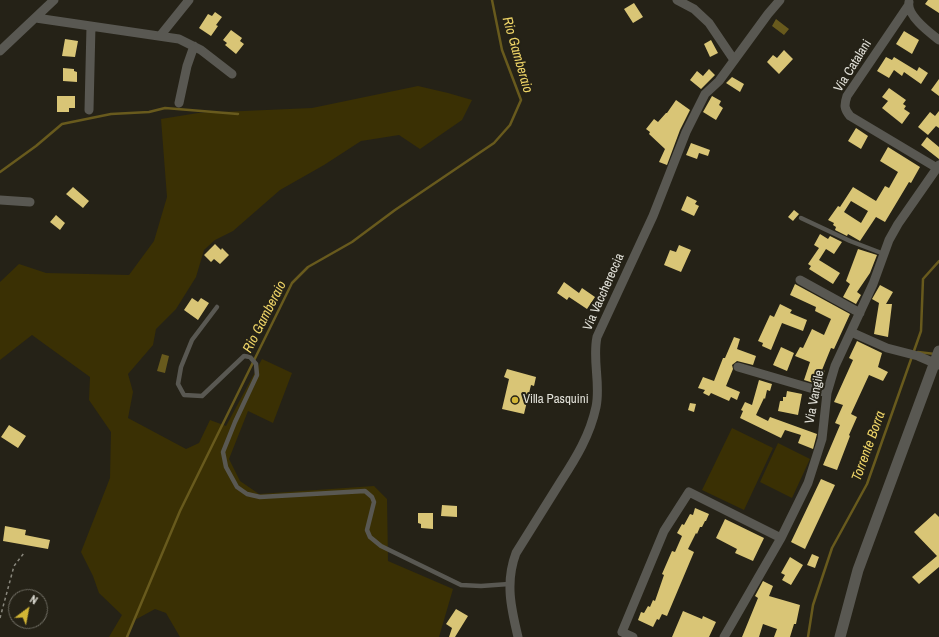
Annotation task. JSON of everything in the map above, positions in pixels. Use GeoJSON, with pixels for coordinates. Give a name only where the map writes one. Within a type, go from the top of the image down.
{"type":"FeatureCollection","features":[{"type":"Feature","properties":{"kind":"street"},"geometry":{"type":"LineString","coordinates":[[0,51],[54,0]]}},
{"type":"Feature","properties":{"kind":"street"},"geometry":{"type":"LineString","coordinates":[[160,36],[189,0]]}},
{"type":"Feature","properties":{"kind":"street"},"geometry":{"type":"LineString","coordinates":[[676,0],[694,9],[709,23],[734,60]]}},
{"type":"Feature","properties":{"kind":"street","name":"Via Vacchereccia"},"geometry":{"type":"LineString","coordinates":[[518,637],[509,584],[512,564],[516,554],[578,455],[592,423],[598,394],[595,347],[604,322],[653,216],[686,132],[705,94],[719,81],[780,0]]}},
{"type":"Feature","properties":{"kind":"street"},"geometry":{"type":"LineString","coordinates":[[909,3],[912,14],[939,40]]}},
{"type":"Feature","properties":{"kind":"street","name":"Via Catalani"},"geometry":{"type":"LineString","coordinates":[[909,3],[847,96],[844,105],[845,110],[850,116],[938,166]]}},
{"type":"Feature","properties":{"kind":"street"},"geometry":{"type":"LineString","coordinates":[[36,18],[179,39],[194,46],[213,58],[232,74]]}},
{"type":"Feature","properties":{"kind":"street"},"geometry":{"type":"LineString","coordinates":[[89,110],[91,26]]}},
{"type":"Feature","properties":{"kind":"street"},"geometry":{"type":"LineString","coordinates":[[179,103],[187,66],[194,46]]}},
{"type":"Feature","properties":{"kind":"street","name":"Via Vangile"},"geometry":{"type":"LineString","coordinates":[[724,637],[781,538],[808,483],[822,439],[827,393],[836,366],[898,224],[938,166]]}},
{"type":"Feature","properties":{"kind":"street"},"geometry":{"type":"LineString","coordinates":[[0,200],[30,202]]}},
{"type":"Feature","properties":{"kind":"street"},"geometry":{"type":"LineString","coordinates":[[800,280],[860,313]]}},
{"type":"Feature","properties":{"kind":"street"},"geometry":{"type":"LineString","coordinates":[[851,332],[887,348],[918,356],[937,364]]}},
{"type":"Feature","properties":{"kind":"street"},"geometry":{"type":"LineString","coordinates":[[840,637],[858,570],[922,399],[937,364],[939,351]]}},
{"type":"Feature","properties":{"kind":"street"},"geometry":{"type":"LineString","coordinates":[[738,367],[827,393]]}},
{"type":"Feature","properties":{"kind":"street"},"geometry":{"type":"LineString","coordinates":[[633,637],[622,632],[664,531],[689,492],[781,538]]}},
{"type":"Feature","properties":{"kind":"lane"},"geometry":{"type":"LineString","coordinates":[[801,218],[850,241],[884,254]]}},
{"type":"Feature","properties":{"kind":"lane"},"geometry":{"type":"LineString","coordinates":[[217,307],[192,340],[181,367],[178,384],[184,395],[202,396],[244,356],[250,357],[256,364],[257,375],[223,452],[226,467],[237,487],[247,494],[260,497],[365,491],[372,497],[374,502],[367,530],[370,537],[381,546],[461,585],[481,586],[509,584]]}},
{"type":"Feature","properties":{"kind":"path"},"geometry":{"type":"LineString","coordinates":[[0,618],[14,566],[24,554]]}},
{"type":"Feature","properties":{"kind":"shaded area"},"geometry":{"type":"Polygon","coordinates":[[[776,19],[789,29],[784,35],[772,26],[776,19]]]}},
{"type":"Feature","properties":{"kind":"shaded area"},"geometry":{"type":"Polygon","coordinates":[[[418,86],[472,100],[462,120],[420,149],[399,135],[361,141],[324,165],[280,190],[233,231],[215,240],[204,250],[196,277],[176,309],[156,329],[153,345],[128,374],[133,392],[128,418],[186,449],[199,443],[210,420],[226,426],[262,359],[292,373],[273,423],[248,411],[229,459],[240,481],[259,494],[374,486],[387,499],[388,561],[453,589],[439,637],[180,637],[166,613],[155,609],[133,621],[126,637],[109,637],[122,615],[99,593],[93,576],[81,552],[110,478],[111,432],[89,400],[90,377],[32,335],[0,360],[0,282],[19,264],[46,273],[129,275],[154,241],[167,197],[161,119],[198,113],[312,108],[418,86]]]}},
{"type":"Feature","properties":{"kind":"shaded area"},"geometry":{"type":"Polygon","coordinates":[[[162,354],[169,356],[165,373],[157,371],[162,354]]]}},
{"type":"Feature","properties":{"kind":"shaded area"},"geometry":{"type":"Polygon","coordinates":[[[732,428],[773,448],[744,510],[702,490],[732,428]]]}},
{"type":"Feature","properties":{"kind":"shaded area"},"geometry":{"type":"Polygon","coordinates":[[[778,443],[810,459],[792,498],[760,482],[778,443]]]}},
{"type":"Feature","properties":{"kind":"building"},"geometry":{"type":"Polygon","coordinates":[[[928,0],[939,0],[939,13],[925,4],[928,0]]]}},
{"type":"Feature","properties":{"kind":"building"},"geometry":{"type":"Polygon","coordinates":[[[634,3],[643,17],[633,23],[624,9],[634,3]]]}},
{"type":"Feature","properties":{"kind":"building"},"geometry":{"type":"Polygon","coordinates":[[[215,12],[222,17],[211,36],[199,28],[208,14],[212,16],[215,12]]]}},
{"type":"Feature","properties":{"kind":"building"},"geometry":{"type":"Polygon","coordinates":[[[231,30],[242,38],[240,41],[244,44],[236,54],[225,45],[227,43],[223,40],[231,30]]]}},
{"type":"Feature","properties":{"kind":"building"},"geometry":{"type":"Polygon","coordinates":[[[904,31],[919,40],[912,54],[896,44],[904,31]]]}},
{"type":"Feature","properties":{"kind":"building"},"geometry":{"type":"Polygon","coordinates":[[[65,39],[78,41],[75,57],[62,56],[65,39]]]}},
{"type":"Feature","properties":{"kind":"building"},"geometry":{"type":"Polygon","coordinates":[[[711,40],[718,53],[710,57],[704,44],[711,40]]]}},
{"type":"Feature","properties":{"kind":"building"},"geometry":{"type":"Polygon","coordinates":[[[784,50],[793,59],[779,74],[767,62],[773,55],[777,58],[784,50]]]}},
{"type":"Feature","properties":{"kind":"building"},"geometry":{"type":"Polygon","coordinates":[[[886,57],[892,60],[894,57],[917,71],[919,67],[928,73],[921,84],[904,72],[902,76],[894,70],[889,78],[877,71],[886,57]]]}},
{"type":"Feature","properties":{"kind":"building"},"geometry":{"type":"Polygon","coordinates":[[[63,68],[74,69],[74,71],[77,72],[77,82],[63,81],[63,68]]]}},
{"type":"Feature","properties":{"kind":"building"},"geometry":{"type":"Polygon","coordinates":[[[709,69],[715,75],[701,89],[690,80],[697,71],[703,76],[709,69]]]}},
{"type":"Feature","properties":{"kind":"building"},"geometry":{"type":"Polygon","coordinates":[[[732,77],[744,84],[740,92],[726,83],[732,77]]]}},
{"type":"Feature","properties":{"kind":"building"},"geometry":{"type":"Polygon","coordinates":[[[939,79],[939,96],[931,90],[939,79]]]}},
{"type":"Feature","properties":{"kind":"building"},"geometry":{"type":"Polygon","coordinates":[[[889,88],[906,100],[903,104],[906,106],[904,109],[910,113],[902,124],[882,108],[888,101],[882,97],[889,88]]]}},
{"type":"Feature","properties":{"kind":"building"},"geometry":{"type":"Polygon","coordinates":[[[57,96],[75,96],[75,108],[69,108],[69,112],[57,112],[57,96]]]}},
{"type":"Feature","properties":{"kind":"building"},"geometry":{"type":"Polygon","coordinates":[[[712,96],[721,101],[719,105],[723,108],[716,120],[703,112],[712,96]]]}},
{"type":"Feature","properties":{"kind":"building"},"geometry":{"type":"Polygon","coordinates":[[[676,100],[690,110],[680,130],[667,165],[659,162],[665,149],[649,134],[650,132],[646,129],[654,119],[658,122],[667,113],[676,100]]]}},
{"type":"Feature","properties":{"kind":"building"},"geometry":{"type":"Polygon","coordinates":[[[939,111],[939,128],[936,126],[928,135],[918,127],[930,112],[935,116],[939,111]]]}},
{"type":"Feature","properties":{"kind":"building"},"geometry":{"type":"Polygon","coordinates":[[[856,128],[868,136],[861,149],[848,141],[856,128]]]}},
{"type":"Feature","properties":{"kind":"building"},"geometry":{"type":"Polygon","coordinates":[[[927,137],[939,147],[939,159],[921,145],[927,137]]]}},
{"type":"Feature","properties":{"kind":"building"},"geometry":{"type":"Polygon","coordinates":[[[691,143],[710,150],[708,156],[699,153],[697,159],[686,155],[691,143]]]}},
{"type":"Feature","properties":{"kind":"building"},"geometry":{"type":"Polygon","coordinates":[[[888,147],[920,167],[911,183],[909,182],[885,222],[876,217],[860,241],[848,234],[847,236],[835,230],[836,227],[833,225],[834,223],[828,220],[838,206],[840,207],[853,187],[876,201],[885,186],[889,188],[898,172],[880,161],[888,147]],[[851,201],[844,212],[861,223],[868,211],[851,201]]]}},
{"type":"Feature","properties":{"kind":"building"},"geometry":{"type":"Polygon","coordinates":[[[73,187],[89,201],[83,208],[66,194],[73,187]]]}},
{"type":"Feature","properties":{"kind":"building"},"geometry":{"type":"Polygon","coordinates":[[[687,196],[697,201],[695,204],[699,206],[694,216],[681,210],[687,196]]]}},
{"type":"Feature","properties":{"kind":"building"},"geometry":{"type":"Polygon","coordinates":[[[794,210],[799,214],[793,221],[788,217],[794,210]]]}},
{"type":"Feature","properties":{"kind":"building"},"geometry":{"type":"Polygon","coordinates":[[[56,215],[65,223],[60,230],[50,222],[56,215]]]}},
{"type":"Feature","properties":{"kind":"building"},"geometry":{"type":"Polygon","coordinates":[[[820,234],[828,239],[830,236],[842,242],[834,254],[826,249],[819,260],[840,273],[833,284],[809,269],[811,266],[808,264],[819,248],[814,245],[820,234]]]}},
{"type":"Feature","properties":{"kind":"building"},"geometry":{"type":"Polygon","coordinates":[[[215,244],[229,255],[220,264],[214,259],[211,262],[204,255],[215,244]]]}},
{"type":"Feature","properties":{"kind":"building"},"geometry":{"type":"Polygon","coordinates":[[[679,245],[691,250],[681,272],[664,265],[670,250],[676,252],[679,245]]]}},
{"type":"Feature","properties":{"kind":"building"},"geometry":{"type":"Polygon","coordinates":[[[858,249],[877,255],[870,273],[857,292],[861,295],[856,304],[843,297],[850,284],[846,281],[858,249]]]}},
{"type":"Feature","properties":{"kind":"building"},"geometry":{"type":"Polygon","coordinates":[[[564,282],[579,293],[582,288],[595,297],[587,309],[569,297],[567,300],[557,293],[564,282]]]}},
{"type":"Feature","properties":{"kind":"building"},"geometry":{"type":"Polygon","coordinates":[[[795,284],[850,314],[834,349],[831,348],[822,370],[825,371],[820,385],[804,380],[810,362],[795,356],[800,347],[803,348],[812,329],[824,335],[831,319],[815,311],[816,307],[790,295],[795,284]]]}},
{"type":"Feature","properties":{"kind":"building"},"geometry":{"type":"Polygon","coordinates":[[[880,285],[893,292],[886,304],[892,304],[888,337],[874,334],[879,303],[872,299],[880,285]]]}},
{"type":"Feature","properties":{"kind":"building"},"geometry":{"type":"Polygon","coordinates":[[[192,298],[198,302],[201,298],[209,303],[198,320],[184,310],[192,298]]]}},
{"type":"Feature","properties":{"kind":"building"},"geometry":{"type":"Polygon","coordinates":[[[780,304],[792,310],[790,313],[807,320],[803,331],[782,323],[771,350],[762,346],[763,343],[758,341],[770,315],[774,317],[780,304]]]}},
{"type":"Feature","properties":{"kind":"building"},"geometry":{"type":"Polygon","coordinates":[[[734,337],[740,339],[737,349],[756,356],[753,365],[737,361],[732,365],[733,369],[726,386],[740,392],[737,400],[731,397],[729,401],[711,393],[709,396],[703,393],[705,390],[698,388],[703,377],[714,381],[723,358],[725,358],[734,337]]]}},
{"type":"Feature","properties":{"kind":"building"},"geometry":{"type":"Polygon","coordinates":[[[857,341],[882,353],[878,367],[888,372],[883,381],[869,375],[851,414],[857,417],[837,470],[823,465],[840,425],[835,423],[843,405],[834,402],[853,360],[849,358],[857,341]]]}},
{"type":"Feature","properties":{"kind":"building"},"geometry":{"type":"Polygon","coordinates":[[[781,347],[794,353],[787,371],[773,365],[781,347]]]}},
{"type":"Feature","properties":{"kind":"building"},"geometry":{"type":"Polygon","coordinates":[[[507,369],[536,377],[534,386],[531,385],[524,414],[502,409],[509,379],[504,377],[507,369]]]}},
{"type":"Feature","properties":{"kind":"building"},"geometry":{"type":"Polygon","coordinates":[[[759,380],[772,384],[770,391],[767,390],[765,399],[764,398],[756,415],[768,421],[770,417],[817,434],[813,449],[798,443],[801,435],[785,430],[781,438],[740,418],[743,411],[741,410],[745,402],[752,405],[759,380]]]}},
{"type":"Feature","properties":{"kind":"building"},"geometry":{"type":"Polygon","coordinates":[[[787,391],[802,394],[798,415],[778,411],[780,401],[783,401],[783,397],[786,397],[787,391]]]}},
{"type":"Feature","properties":{"kind":"building"},"geometry":{"type":"Polygon","coordinates":[[[690,403],[696,404],[694,412],[688,410],[690,403]]]}},
{"type":"Feature","properties":{"kind":"building"},"geometry":{"type":"Polygon","coordinates":[[[9,425],[26,436],[18,448],[1,437],[9,425]]]}},
{"type":"Feature","properties":{"kind":"building"},"geometry":{"type":"Polygon","coordinates":[[[821,479],[835,485],[805,549],[791,542],[821,479]]]}},
{"type":"Feature","properties":{"kind":"building"},"geometry":{"type":"Polygon","coordinates":[[[442,505],[457,506],[457,517],[441,516],[442,505]]]}},
{"type":"Feature","properties":{"kind":"building"},"geometry":{"type":"Polygon","coordinates":[[[695,508],[709,514],[702,527],[700,527],[697,534],[696,533],[688,549],[694,552],[667,616],[662,614],[659,620],[657,619],[653,627],[638,620],[641,612],[644,613],[648,606],[650,607],[653,600],[655,601],[664,575],[662,574],[672,551],[675,552],[682,536],[677,533],[682,524],[684,525],[690,514],[693,515],[695,508]]]}},
{"type":"Feature","properties":{"kind":"building"},"geometry":{"type":"Polygon","coordinates":[[[418,513],[433,513],[433,529],[421,528],[421,524],[418,523],[418,513]]]}},
{"type":"Feature","properties":{"kind":"building"},"geometry":{"type":"Polygon","coordinates":[[[935,513],[939,517],[939,567],[919,584],[912,577],[937,556],[914,532],[935,513]]]}},
{"type":"Feature","properties":{"kind":"building"},"geometry":{"type":"Polygon","coordinates":[[[725,519],[764,538],[753,561],[735,553],[737,549],[716,538],[725,519]]]}},
{"type":"Feature","properties":{"kind":"building"},"geometry":{"type":"Polygon","coordinates":[[[5,526],[26,530],[25,535],[50,540],[48,549],[3,541],[5,526]]]}},
{"type":"Feature","properties":{"kind":"building"},"geometry":{"type":"Polygon","coordinates":[[[812,554],[819,557],[815,568],[807,565],[812,554]]]}},
{"type":"Feature","properties":{"kind":"building"},"geometry":{"type":"Polygon","coordinates":[[[790,557],[803,565],[791,585],[782,580],[785,575],[781,573],[790,557]]]}},
{"type":"Feature","properties":{"kind":"building"},"geometry":{"type":"Polygon","coordinates":[[[763,581],[773,586],[769,596],[800,605],[796,624],[794,624],[790,637],[774,637],[777,629],[763,624],[759,637],[742,637],[758,598],[755,596],[763,581]]]}},
{"type":"Feature","properties":{"kind":"building"},"geometry":{"type":"Polygon","coordinates":[[[456,609],[468,616],[455,637],[449,637],[452,628],[446,624],[456,609]]]}},
{"type":"Feature","properties":{"kind":"building"},"geometry":{"type":"Polygon","coordinates":[[[683,611],[702,619],[703,616],[716,622],[709,637],[672,637],[683,611]]]}},
{"type":"Feature","properties":{"kind":"waterway","name":"Rio Gamberaio"},"geometry":{"type":"LineString","coordinates":[[127,637],[180,511],[292,283],[308,267],[352,242],[395,210],[494,143],[510,125],[521,100],[502,50],[492,0]]}},
{"type":"Feature","properties":{"kind":"waterway"},"geometry":{"type":"LineString","coordinates":[[0,172],[36,146],[62,124],[111,114],[149,112],[165,108],[238,114]]}},
{"type":"Feature","properties":{"kind":"waterway","name":"Torrente Borra"},"geometry":{"type":"LineString","coordinates":[[808,637],[813,605],[832,548],[867,484],[921,331],[923,279],[939,261]]}},
{"type":"Feature","properties":{"kind":"waterway"},"geometry":{"type":"LineString","coordinates":[[918,352],[935,354]]}},
{"type":"Feature","properties":{"kind":"place","name":"Villa Pasquini"},"geometry":{"type":"Point","coordinates":[515,400]}}]}
